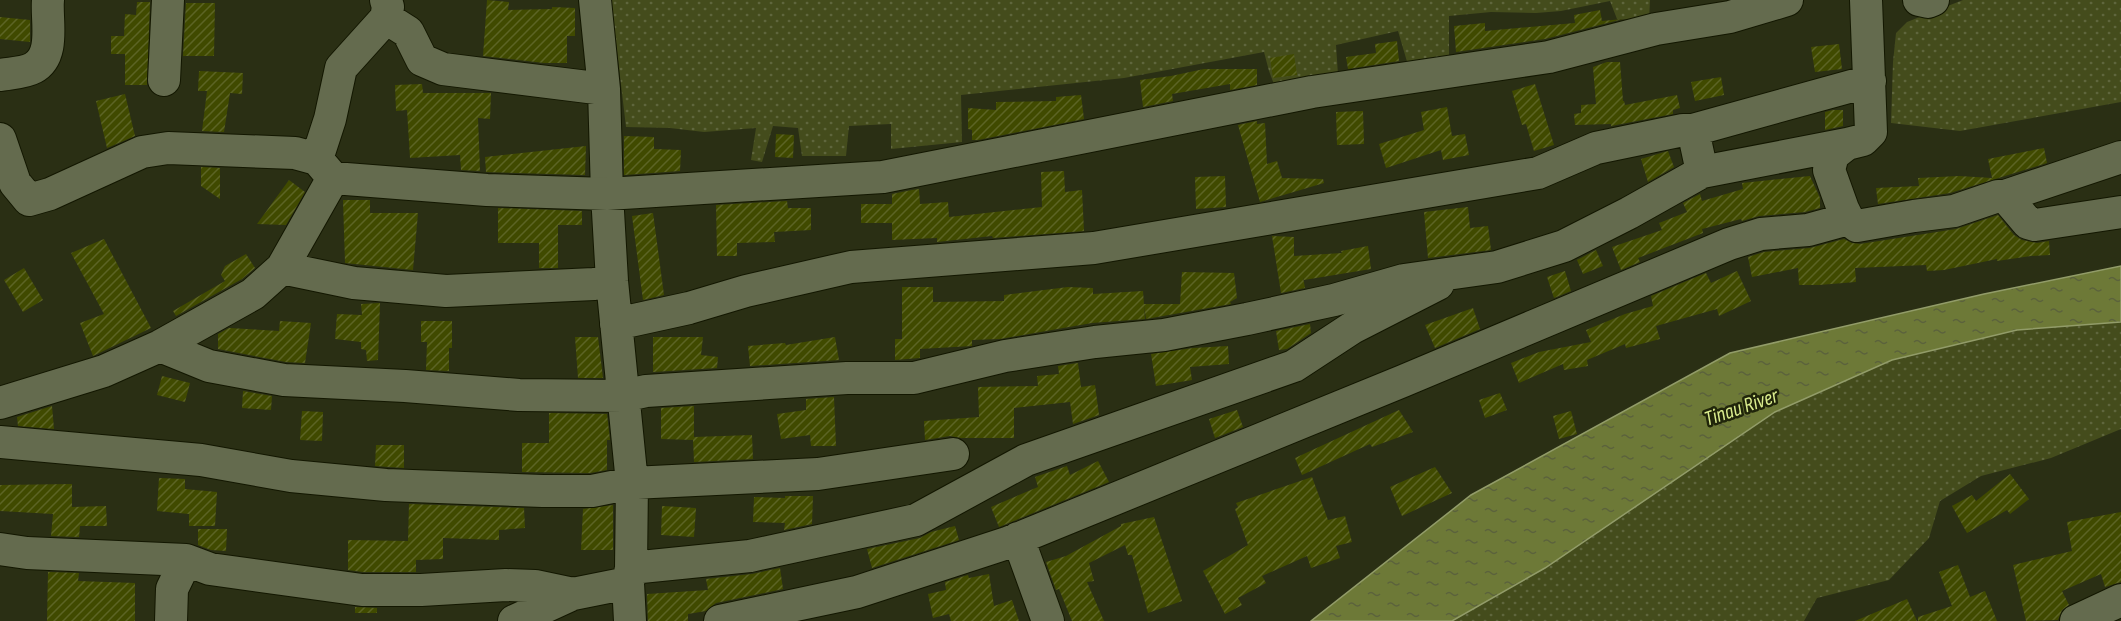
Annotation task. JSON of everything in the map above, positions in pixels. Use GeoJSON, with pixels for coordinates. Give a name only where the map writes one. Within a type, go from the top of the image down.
{"type":"FeatureCollection","features":[{"type":"Feature","properties":{"kind":"street"},"geometry":{"type":"LineString","coordinates":[[0,75],[32,69],[39,63],[48,45],[48,0]]}},
{"type":"Feature","properties":{"kind":"street"},"geometry":{"type":"LineString","coordinates":[[164,80],[168,0]]}},
{"type":"Feature","properties":{"kind":"street"},"geometry":{"type":"LineString","coordinates":[[595,0],[604,89],[612,281],[632,483],[630,621]]}},
{"type":"Feature","properties":{"kind":"street"},"geometry":{"type":"LineString","coordinates":[[0,139],[15,183],[29,200],[50,194],[142,152],[168,148],[295,153],[325,169],[487,190],[607,194],[883,177],[1312,92],[1549,57],[1656,29],[1730,17],[1786,0]]}},
{"type":"Feature","properties":{"kind":"street"},"geometry":{"type":"LineString","coordinates":[[160,346],[209,366],[284,380],[519,395],[623,396],[646,391],[812,380],[914,378],[1005,356],[1095,342],[1164,336],[1334,300],[1404,279],[1497,267],[1564,246],[1629,213],[1702,171],[1863,140],[1871,132],[1866,0]]}},
{"type":"Feature","properties":{"kind":"street"},"geometry":{"type":"LineString","coordinates":[[1919,0],[1928,2],[1933,0]]}},
{"type":"Feature","properties":{"kind":"street"},"geometry":{"type":"LineString","coordinates":[[0,403],[104,371],[160,346],[253,294],[282,268],[325,169],[330,120],[341,68],[386,9],[408,32],[422,60],[443,69],[604,89]]}},
{"type":"Feature","properties":{"kind":"street"},"geometry":{"type":"LineString","coordinates":[[616,324],[851,267],[1094,248],[1538,173],[1596,148],[1683,130],[1693,130],[1870,81]]}},
{"type":"Feature","properties":{"kind":"street"},"geometry":{"type":"LineString","coordinates":[[1693,130],[1702,171]]}},
{"type":"Feature","properties":{"kind":"street"},"geometry":{"type":"LineString","coordinates":[[1847,144],[1833,155],[1829,170],[1848,219],[1857,226],[1954,211],[2121,157]]}},
{"type":"Feature","properties":{"kind":"street"},"geometry":{"type":"LineString","coordinates":[[2005,196],[2028,223],[2035,225],[2121,212]]}},
{"type":"Feature","properties":{"kind":"street"},"geometry":{"type":"LineString","coordinates":[[720,621],[857,592],[1018,538],[1403,381],[1729,244],[1761,234],[1808,230],[1848,219]]}},
{"type":"Feature","properties":{"kind":"street"},"geometry":{"type":"LineString","coordinates":[[282,268],[354,283],[447,291],[594,284],[612,281]]}},
{"type":"Feature","properties":{"kind":"street"},"geometry":{"type":"LineString","coordinates":[[514,621],[573,594],[629,576],[750,556],[916,520],[1026,460],[1294,366],[1352,328],[1463,272]]}},
{"type":"Feature","properties":{"kind":"street"},"geometry":{"type":"LineString","coordinates":[[0,442],[201,460],[291,476],[386,485],[459,489],[592,491],[632,483],[818,474],[953,454]]}},
{"type":"Feature","properties":{"kind":"street"},"geometry":{"type":"LineString","coordinates":[[1018,538],[1048,621]]}},
{"type":"Feature","properties":{"kind":"street"},"geometry":{"type":"LineString","coordinates":[[0,549],[27,553],[186,560],[210,569],[362,590],[421,590],[507,585],[535,586],[573,594]]}},
{"type":"Feature","properties":{"kind":"street"},"geometry":{"type":"LineString","coordinates":[[171,621],[172,589],[186,560]]}},
{"type":"Feature","properties":{"kind":"street"},"geometry":{"type":"LineString","coordinates":[[2076,621],[2121,600]]}},
{"type":"Feature","properties":{"kind":"shaded area"},"geometry":{"type":"Polygon","coordinates":[[[611,0],[1650,0],[1649,21],[1617,19],[1610,1],[1561,11],[1491,12],[1449,16],[1449,57],[1408,65],[1398,31],[1336,45],[1338,75],[1277,92],[1264,52],[1124,78],[961,95],[962,142],[891,149],[891,124],[849,126],[846,156],[802,156],[798,128],[773,126],[762,162],[751,160],[756,128],[704,132],[670,128],[626,127],[611,0]]]}},
{"type":"Feature","properties":{"kind":"shaded area"},"geometry":{"type":"Polygon","coordinates":[[[1963,0],[2121,0],[2121,102],[1960,131],[1891,123],[1896,33],[1907,22],[1963,0]]]}},
{"type":"Feature","properties":{"kind":"shaded area"},"geometry":{"type":"Polygon","coordinates":[[[2121,322],[2121,429],[2051,458],[1981,476],[1940,501],[1929,538],[1889,580],[1817,598],[1804,621],[1452,621],[1545,568],[1775,412],[1891,360],[2017,330],[2121,322]]]}},
{"type":"Feature","properties":{"kind":"water","name":"Tinau River"},"geometry":{"type":"Polygon","coordinates":[[[2121,266],[2121,322],[2017,330],[1892,360],[1775,412],[1545,568],[1452,621],[1311,621],[1471,495],[1730,353],[1984,294],[2121,266]]]}},
{"type":"Feature","properties":{"kind":"building"},"geometry":{"type":"Polygon","coordinates":[[[487,0],[509,2],[508,10],[575,8],[575,36],[567,36],[567,63],[544,63],[483,56],[487,0]]]}},
{"type":"Feature","properties":{"kind":"building"},"geometry":{"type":"Polygon","coordinates":[[[137,2],[150,2],[147,85],[125,85],[125,54],[111,54],[111,36],[124,36],[125,14],[136,15],[137,2]]]}},
{"type":"Feature","properties":{"kind":"building"},"geometry":{"type":"Polygon","coordinates":[[[186,3],[215,3],[214,56],[183,56],[186,3]]]}},
{"type":"Feature","properties":{"kind":"building"},"geometry":{"type":"Polygon","coordinates":[[[1600,10],[1602,21],[1623,19],[1545,39],[1456,52],[1454,26],[1485,23],[1485,31],[1575,23],[1574,15],[1600,10]]]}},
{"type":"Feature","properties":{"kind":"building"},"geometry":{"type":"Polygon","coordinates":[[[0,17],[30,20],[30,42],[0,39],[0,17]]]}},
{"type":"Feature","properties":{"kind":"building"},"geometry":{"type":"Polygon","coordinates":[[[1397,41],[1399,61],[1348,69],[1346,57],[1376,53],[1375,44],[1397,41]]]}},
{"type":"Feature","properties":{"kind":"building"},"geometry":{"type":"Polygon","coordinates":[[[1839,44],[1842,69],[1815,72],[1811,47],[1839,44]]]}},
{"type":"Feature","properties":{"kind":"building"},"geometry":{"type":"Polygon","coordinates":[[[1294,54],[1297,75],[1273,78],[1270,58],[1294,54]]]}},
{"type":"Feature","properties":{"kind":"building"},"geometry":{"type":"Polygon","coordinates":[[[1607,62],[1620,62],[1625,105],[1677,95],[1680,108],[1673,110],[1673,114],[1611,126],[1611,124],[1575,125],[1574,114],[1581,113],[1581,105],[1596,104],[1593,67],[1607,62]]]}},
{"type":"Feature","properties":{"kind":"building"},"geometry":{"type":"Polygon","coordinates":[[[1204,69],[1257,69],[1257,85],[1230,90],[1230,84],[1172,94],[1173,101],[1143,107],[1140,80],[1204,69]]]}},
{"type":"Feature","properties":{"kind":"building"},"geometry":{"type":"Polygon","coordinates":[[[199,71],[243,73],[242,94],[230,93],[224,132],[202,131],[207,91],[198,91],[199,71]]]}},
{"type":"Feature","properties":{"kind":"building"},"geometry":{"type":"Polygon","coordinates":[[[1721,77],[1724,95],[1695,101],[1691,82],[1721,77]]]}},
{"type":"Feature","properties":{"kind":"building"},"geometry":{"type":"Polygon","coordinates":[[[422,84],[423,93],[491,93],[490,119],[478,118],[480,171],[461,170],[460,155],[410,158],[407,110],[396,111],[395,85],[422,84]]]}},
{"type":"Feature","properties":{"kind":"building"},"geometry":{"type":"Polygon","coordinates":[[[1535,84],[1554,145],[1534,151],[1526,124],[1522,125],[1512,91],[1535,84]]]}},
{"type":"Feature","properties":{"kind":"building"},"geometry":{"type":"Polygon","coordinates":[[[125,94],[135,136],[107,148],[96,101],[125,94]]]}},
{"type":"Feature","properties":{"kind":"building"},"geometry":{"type":"Polygon","coordinates":[[[1081,95],[1084,119],[978,140],[972,140],[972,130],[968,129],[968,108],[996,110],[996,102],[1056,101],[1056,97],[1081,95]]]}},
{"type":"Feature","properties":{"kind":"building"},"geometry":{"type":"Polygon","coordinates":[[[1447,107],[1452,136],[1465,134],[1469,155],[1443,160],[1441,150],[1386,168],[1379,144],[1424,130],[1421,112],[1447,107]]]}},
{"type":"Feature","properties":{"kind":"building"},"geometry":{"type":"Polygon","coordinates":[[[1843,110],[1843,126],[1825,130],[1825,112],[1843,110]]]}},
{"type":"Feature","properties":{"kind":"building"},"geometry":{"type":"Polygon","coordinates":[[[1363,111],[1364,144],[1337,145],[1336,112],[1363,111]]]}},
{"type":"Feature","properties":{"kind":"building"},"geometry":{"type":"Polygon","coordinates":[[[1257,121],[1257,124],[1265,123],[1267,164],[1277,161],[1282,178],[1323,179],[1324,183],[1260,202],[1238,125],[1257,121]]]}},
{"type":"Feature","properties":{"kind":"building"},"geometry":{"type":"Polygon","coordinates":[[[776,134],[794,135],[793,158],[775,157],[776,134]]]}},
{"type":"Feature","properties":{"kind":"building"},"geometry":{"type":"Polygon","coordinates":[[[624,136],[654,137],[654,149],[681,150],[680,171],[624,175],[624,136]]]}},
{"type":"Feature","properties":{"kind":"building"},"geometry":{"type":"Polygon","coordinates":[[[586,146],[585,175],[486,172],[485,157],[586,146]]]}},
{"type":"Feature","properties":{"kind":"building"},"geometry":{"type":"Polygon","coordinates":[[[2044,148],[2047,163],[1950,193],[1878,204],[1876,188],[1919,186],[1918,178],[1959,176],[1992,178],[1988,159],[2044,148]]]}},
{"type":"Feature","properties":{"kind":"building"},"geometry":{"type":"Polygon","coordinates":[[[1668,151],[1674,167],[1648,182],[1641,159],[1668,151]]]}},
{"type":"Feature","properties":{"kind":"building"},"geometry":{"type":"Polygon","coordinates":[[[201,167],[220,168],[220,199],[201,186],[201,167]]]}},
{"type":"Feature","properties":{"kind":"building"},"geometry":{"type":"Polygon","coordinates":[[[1064,171],[1065,192],[1082,190],[1084,231],[993,238],[992,236],[937,242],[937,238],[892,240],[892,223],[861,223],[861,204],[892,204],[892,194],[919,189],[920,204],[948,202],[949,217],[1042,207],[1041,172],[1064,171]]]}},
{"type":"Feature","properties":{"kind":"building"},"geometry":{"type":"Polygon","coordinates":[[[1225,176],[1226,207],[1196,209],[1195,177],[1225,176]]]}},
{"type":"Feature","properties":{"kind":"building"},"geometry":{"type":"Polygon","coordinates":[[[1810,176],[1820,198],[1820,208],[1805,212],[1759,216],[1742,221],[1741,219],[1702,229],[1703,233],[1638,258],[1640,262],[1621,270],[1612,247],[1662,230],[1659,223],[1687,212],[1683,203],[1700,194],[1702,201],[1743,189],[1742,183],[1810,176]]]}},
{"type":"Feature","properties":{"kind":"building"},"geometry":{"type":"Polygon","coordinates":[[[289,180],[305,192],[286,225],[257,224],[289,180]]]}},
{"type":"Feature","properties":{"kind":"building"},"geometry":{"type":"Polygon","coordinates":[[[343,200],[370,200],[370,213],[418,213],[413,270],[345,263],[343,200]]]}},
{"type":"Feature","properties":{"kind":"building"},"geometry":{"type":"Polygon","coordinates":[[[787,201],[788,208],[811,208],[811,230],[774,232],[775,242],[737,243],[737,256],[717,256],[716,205],[787,201]]]}},
{"type":"Feature","properties":{"kind":"building"},"geometry":{"type":"Polygon","coordinates":[[[1468,207],[1470,228],[1488,226],[1491,250],[1428,258],[1424,212],[1468,207]]]}},
{"type":"Feature","properties":{"kind":"building"},"geometry":{"type":"Polygon","coordinates":[[[498,208],[582,211],[582,225],[558,225],[558,268],[539,268],[539,243],[498,243],[498,208]]]}},
{"type":"Feature","properties":{"kind":"building"},"geometry":{"type":"Polygon","coordinates":[[[653,213],[664,295],[643,300],[632,216],[653,213]]]}},
{"type":"Feature","properties":{"kind":"building"},"geometry":{"type":"Polygon","coordinates":[[[1998,215],[2014,235],[2022,240],[2037,243],[2049,241],[2050,255],[1997,261],[1997,259],[1944,270],[1927,271],[1926,265],[1855,268],[1856,282],[1819,285],[1799,285],[1798,268],[1752,277],[1748,257],[1764,252],[1810,248],[1844,239],[1860,244],[1956,229],[1998,215]]]}},
{"type":"Feature","properties":{"kind":"building"},"geometry":{"type":"Polygon","coordinates":[[[1272,236],[1294,237],[1294,256],[1342,253],[1341,251],[1368,246],[1371,269],[1304,280],[1303,277],[1305,288],[1281,293],[1272,236]]]}},
{"type":"Feature","properties":{"kind":"building"},"geometry":{"type":"Polygon","coordinates":[[[104,239],[151,328],[93,356],[80,323],[104,314],[71,253],[104,239]]]}},
{"type":"Feature","properties":{"kind":"building"},"geometry":{"type":"Polygon","coordinates":[[[1596,250],[1603,266],[1583,274],[1577,260],[1596,250]]]}},
{"type":"Feature","properties":{"kind":"building"},"geometry":{"type":"Polygon","coordinates":[[[246,254],[255,268],[242,279],[176,316],[173,311],[225,281],[221,275],[225,266],[246,254]]]}},
{"type":"Feature","properties":{"kind":"building"},"geometry":{"type":"Polygon","coordinates":[[[24,268],[43,300],[23,312],[4,280],[24,268]]]}},
{"type":"Feature","properties":{"kind":"building"},"geometry":{"type":"Polygon","coordinates":[[[1565,271],[1571,291],[1554,298],[1547,277],[1565,271]]]}},
{"type":"Feature","properties":{"kind":"building"},"geometry":{"type":"Polygon","coordinates":[[[1737,271],[1751,301],[1719,316],[1717,309],[1656,326],[1660,339],[1626,348],[1625,344],[1587,360],[1588,366],[1564,370],[1563,364],[1519,383],[1511,363],[1539,352],[1591,342],[1586,330],[1625,314],[1653,306],[1651,296],[1706,273],[1711,283],[1737,271]]]}},
{"type":"Feature","properties":{"kind":"building"},"geometry":{"type":"Polygon","coordinates":[[[1182,272],[1234,273],[1237,298],[1230,302],[1231,304],[1146,319],[1144,305],[1145,319],[1092,323],[1000,339],[972,340],[972,346],[920,349],[920,358],[895,360],[895,339],[902,339],[902,287],[933,287],[933,302],[1004,301],[1004,295],[1068,287],[1093,288],[1093,294],[1143,291],[1144,304],[1180,304],[1182,272]]]}},
{"type":"Feature","properties":{"kind":"building"},"geometry":{"type":"Polygon","coordinates":[[[380,303],[378,360],[367,361],[366,350],[361,349],[361,342],[335,339],[337,314],[362,315],[361,304],[380,303]]]}},
{"type":"Feature","properties":{"kind":"building"},"geometry":{"type":"Polygon","coordinates":[[[1473,308],[1480,329],[1435,348],[1425,325],[1473,308]]]}},
{"type":"Feature","properties":{"kind":"building"},"geometry":{"type":"Polygon","coordinates":[[[280,321],[311,323],[305,363],[286,362],[218,349],[218,334],[229,328],[279,331],[280,321]]]}},
{"type":"Feature","properties":{"kind":"building"},"geometry":{"type":"Polygon","coordinates":[[[421,321],[452,321],[449,371],[426,370],[427,342],[421,342],[421,321]]]}},
{"type":"Feature","properties":{"kind":"building"},"geometry":{"type":"Polygon","coordinates":[[[1310,324],[1311,333],[1287,349],[1279,350],[1276,331],[1310,324]]]}},
{"type":"Feature","properties":{"kind":"building"},"geometry":{"type":"Polygon","coordinates":[[[575,337],[598,337],[603,378],[578,378],[575,337]]]}},
{"type":"Feature","properties":{"kind":"building"},"geometry":{"type":"Polygon","coordinates":[[[653,337],[703,337],[701,355],[718,357],[717,368],[653,372],[653,337]]]}},
{"type":"Feature","properties":{"kind":"building"},"geometry":{"type":"Polygon","coordinates":[[[835,337],[839,360],[750,366],[748,346],[785,343],[786,345],[835,337]]]}},
{"type":"Feature","properties":{"kind":"building"},"geometry":{"type":"Polygon","coordinates":[[[1228,346],[1229,364],[1190,367],[1192,380],[1156,386],[1151,354],[1228,346]]]}},
{"type":"Feature","properties":{"kind":"building"},"geometry":{"type":"Polygon","coordinates":[[[1078,363],[1081,387],[1095,385],[1099,415],[1073,424],[1070,402],[1014,408],[1014,438],[950,436],[925,440],[924,421],[979,417],[978,387],[1038,386],[1037,376],[1059,374],[1058,366],[1078,363]]]}},
{"type":"Feature","properties":{"kind":"building"},"geometry":{"type":"Polygon","coordinates":[[[162,376],[190,383],[185,402],[157,395],[162,376]]]}},
{"type":"Feature","properties":{"kind":"building"},"geometry":{"type":"Polygon","coordinates":[[[243,391],[272,396],[271,410],[242,408],[243,391]]]}},
{"type":"Feature","properties":{"kind":"building"},"geometry":{"type":"Polygon","coordinates":[[[1500,393],[1507,410],[1485,418],[1479,400],[1500,393]]]}},
{"type":"Feature","properties":{"kind":"building"},"geometry":{"type":"Polygon","coordinates":[[[834,397],[836,446],[811,446],[810,435],[781,439],[777,414],[806,410],[806,399],[834,397]]]}},
{"type":"Feature","properties":{"kind":"building"},"geometry":{"type":"Polygon","coordinates":[[[52,406],[54,429],[18,426],[17,417],[52,406]]]}},
{"type":"Feature","properties":{"kind":"building"},"geometry":{"type":"Polygon","coordinates":[[[694,406],[694,437],[752,435],[753,459],[694,462],[693,440],[661,439],[661,408],[694,406]]]}},
{"type":"Feature","properties":{"kind":"building"},"geometry":{"type":"Polygon","coordinates":[[[1237,410],[1243,427],[1215,438],[1209,419],[1237,410]]]}},
{"type":"Feature","properties":{"kind":"building"},"geometry":{"type":"Polygon","coordinates":[[[1399,410],[1413,432],[1372,447],[1370,444],[1302,475],[1295,458],[1399,410]]]}},
{"type":"Feature","properties":{"kind":"building"},"geometry":{"type":"Polygon","coordinates":[[[302,411],[323,412],[322,441],[300,440],[302,411]]]}},
{"type":"Feature","properties":{"kind":"building"},"geometry":{"type":"Polygon","coordinates":[[[1571,411],[1577,434],[1559,439],[1553,416],[1571,411]]]}},
{"type":"Feature","properties":{"kind":"building"},"geometry":{"type":"Polygon","coordinates":[[[549,413],[607,414],[610,440],[607,440],[607,470],[590,473],[522,472],[522,443],[549,443],[549,413]]]}},
{"type":"Feature","properties":{"kind":"building"},"geometry":{"type":"Polygon","coordinates":[[[376,445],[404,445],[404,468],[375,466],[376,445]]]}},
{"type":"Feature","properties":{"kind":"building"},"geometry":{"type":"Polygon","coordinates":[[[1098,461],[1109,482],[999,527],[991,507],[1038,487],[1035,477],[1067,466],[1070,475],[1098,461]]]}},
{"type":"Feature","properties":{"kind":"building"},"geometry":{"type":"Polygon","coordinates":[[[1435,467],[1452,493],[1402,516],[1390,487],[1435,467]]]}},
{"type":"Feature","properties":{"kind":"building"},"geometry":{"type":"Polygon","coordinates":[[[2010,474],[2029,499],[2010,514],[2007,510],[1967,533],[1952,506],[1972,495],[1976,501],[2010,474]]]}},
{"type":"Feature","properties":{"kind":"building"},"geometry":{"type":"Polygon","coordinates":[[[1312,477],[1328,520],[1345,516],[1352,542],[1336,546],[1340,558],[1311,568],[1307,556],[1262,576],[1266,583],[1238,598],[1242,605],[1225,614],[1203,571],[1248,545],[1235,509],[1238,507],[1236,503],[1312,477]]]}},
{"type":"Feature","properties":{"kind":"building"},"geometry":{"type":"Polygon","coordinates":[[[159,478],[185,479],[185,489],[217,492],[215,526],[189,526],[189,514],[157,511],[159,478]]]}},
{"type":"Feature","properties":{"kind":"building"},"geometry":{"type":"Polygon","coordinates":[[[72,484],[72,507],[106,506],[107,526],[80,526],[79,537],[51,536],[53,514],[0,511],[0,485],[72,484]]]}},
{"type":"Feature","properties":{"kind":"building"},"geometry":{"type":"Polygon","coordinates":[[[785,496],[813,496],[812,524],[784,530],[785,523],[753,522],[754,497],[785,498],[785,496]]]}},
{"type":"Feature","properties":{"kind":"building"},"geometry":{"type":"Polygon","coordinates":[[[409,504],[524,508],[525,528],[499,530],[499,540],[443,538],[443,559],[416,560],[416,572],[348,570],[348,540],[408,541],[409,504]]]}},
{"type":"Feature","properties":{"kind":"building"},"geometry":{"type":"Polygon","coordinates":[[[613,505],[613,550],[581,550],[583,509],[613,505]]]}},
{"type":"Feature","properties":{"kind":"building"},"geometry":{"type":"Polygon","coordinates":[[[662,506],[696,508],[694,537],[661,535],[662,506]]]}},
{"type":"Feature","properties":{"kind":"building"},"geometry":{"type":"Polygon","coordinates":[[[2121,512],[2121,582],[2105,587],[2101,574],[2062,591],[2069,605],[2062,610],[2058,620],[2026,621],[2013,565],[2072,551],[2067,522],[2121,512]]]}},
{"type":"Feature","properties":{"kind":"building"},"geometry":{"type":"Polygon","coordinates":[[[1154,517],[1182,601],[1148,613],[1132,555],[1128,555],[1125,545],[1089,563],[1094,581],[1087,582],[1104,621],[1072,621],[1059,589],[1056,590],[1046,562],[1066,556],[1121,524],[1154,517]]]}},
{"type":"Feature","properties":{"kind":"building"},"geometry":{"type":"Polygon","coordinates":[[[955,526],[959,540],[872,568],[867,549],[920,538],[931,532],[955,526]]]}},
{"type":"Feature","properties":{"kind":"building"},"geometry":{"type":"Polygon","coordinates":[[[198,529],[227,529],[226,551],[211,550],[198,545],[198,529]]]}},
{"type":"Feature","properties":{"kind":"building"},"geometry":{"type":"Polygon","coordinates":[[[1958,565],[1970,597],[1985,591],[1997,621],[1918,621],[1918,617],[1952,606],[1939,572],[1958,565]]]}},
{"type":"Feature","properties":{"kind":"building"},"geometry":{"type":"Polygon","coordinates":[[[780,568],[783,589],[716,603],[706,611],[688,614],[688,621],[648,621],[647,594],[708,590],[706,579],[752,574],[780,568]]]}},
{"type":"Feature","properties":{"kind":"building"},"geometry":{"type":"Polygon","coordinates":[[[48,572],[79,573],[78,581],[135,583],[135,621],[47,621],[48,572]]]}},
{"type":"Feature","properties":{"kind":"building"},"geometry":{"type":"Polygon","coordinates":[[[989,574],[994,606],[1012,600],[1019,621],[951,621],[949,614],[933,618],[928,594],[946,590],[945,582],[968,575],[969,578],[989,574]]]}},
{"type":"Feature","properties":{"kind":"building"},"geometry":{"type":"Polygon","coordinates":[[[1907,599],[1917,621],[1855,621],[1907,599]]]}},
{"type":"Feature","properties":{"kind":"building"},"geometry":{"type":"Polygon","coordinates":[[[355,607],[377,608],[377,613],[355,613],[355,607]]]}}]}
